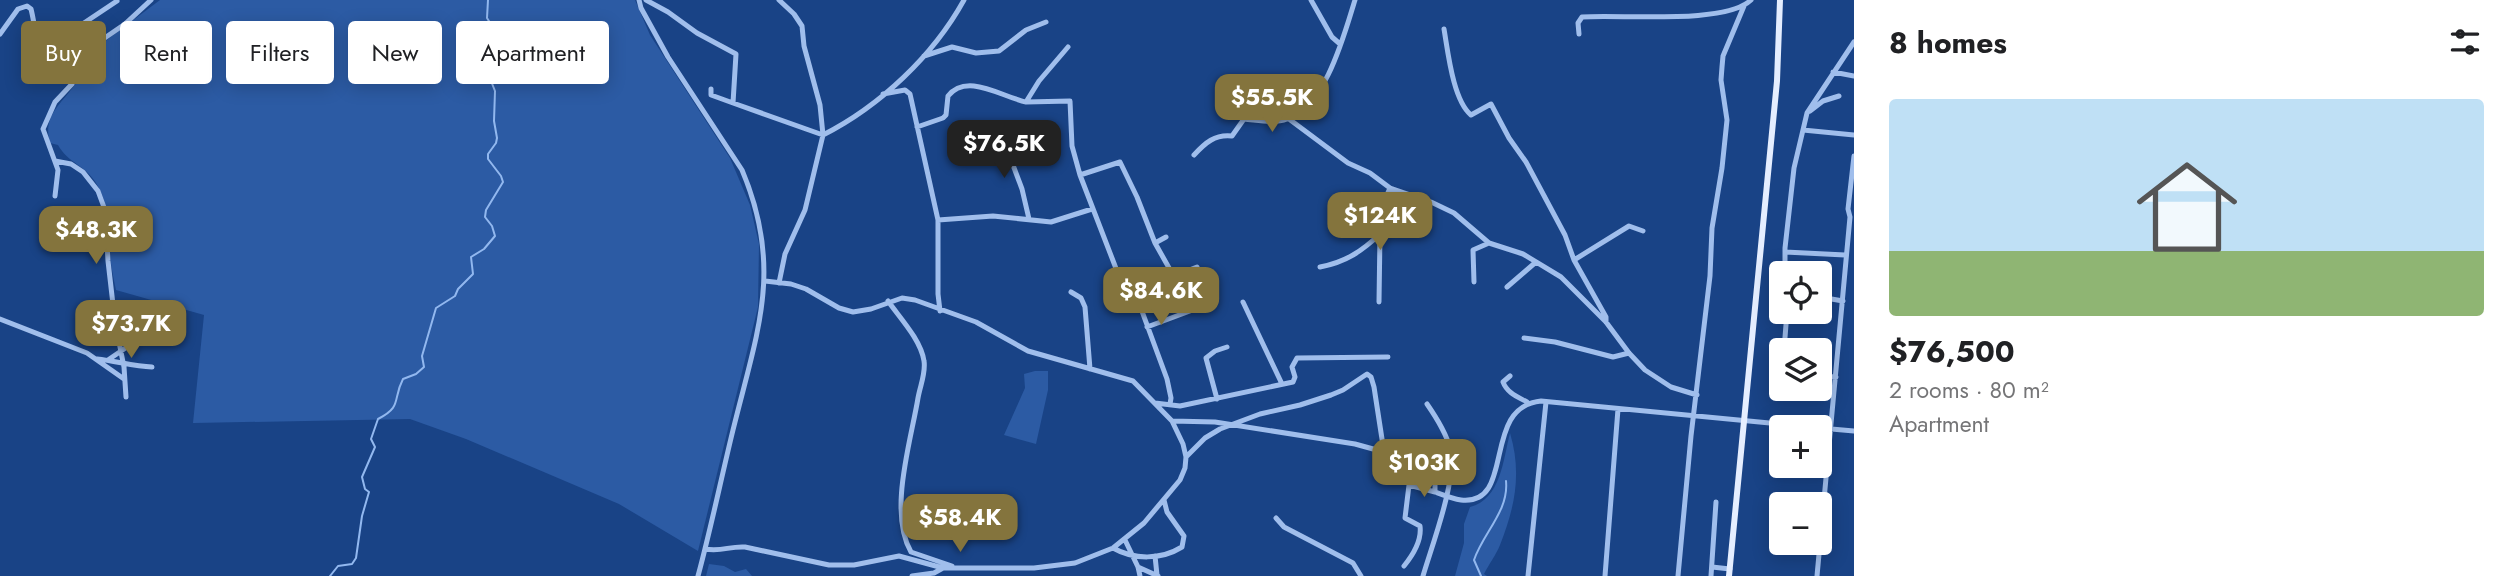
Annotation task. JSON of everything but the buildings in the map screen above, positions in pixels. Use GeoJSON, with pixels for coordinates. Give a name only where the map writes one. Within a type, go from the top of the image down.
{"type":"FeatureCollection","features":[{"type":"Feature","properties":{"kind":"main road"},"geometry":{"type":"LineString","coordinates":[[1730,572],[1777,81],[1780,0]]}},
{"type":"Feature","properties":{"kind":"street"},"geometry":{"type":"LineString","coordinates":[[0,34],[18,9],[31,0]]}},
{"type":"Feature","properties":{"kind":"street"},"geometry":{"type":"LineString","coordinates":[[106,38],[151,0]]}},
{"type":"Feature","properties":{"kind":"street"},"geometry":{"type":"LineString","coordinates":[[639,0],[668,57],[741,170],[750,189],[763,240],[765,281],[760,322],[698,576]]}},
{"type":"Feature","properties":{"kind":"street"},"geometry":{"type":"LineString","coordinates":[[646,0],[736,54],[733,103]]}},
{"type":"Feature","properties":{"kind":"street"},"geometry":{"type":"LineString","coordinates":[[779,0],[802,26],[804,46],[818,97],[823,135],[805,210],[785,254],[779,283]]}},
{"type":"Feature","properties":{"kind":"street"},"geometry":{"type":"LineString","coordinates":[[712,89],[711,95],[823,135],[855,118],[924,56],[964,0]]}},
{"type":"Feature","properties":{"kind":"street"},"geometry":{"type":"LineString","coordinates":[[1311,0],[1332,37],[1340,44]]}},
{"type":"Feature","properties":{"kind":"street"},"geometry":{"type":"LineString","coordinates":[[1194,155],[1208,141],[1232,136],[1244,120],[1289,119],[1312,102],[1329,73],[1355,0]]}},
{"type":"Feature","properties":{"kind":"street"},"geometry":{"type":"LineString","coordinates":[[1678,576],[1710,276],[1712,228],[1727,120],[1721,80],[1723,56],[1744,6],[1751,0]]}},
{"type":"Feature","properties":{"kind":"street"},"geometry":{"type":"LineString","coordinates":[[87,21],[117,1]]}},
{"type":"Feature","properties":{"kind":"street"},"geometry":{"type":"LineString","coordinates":[[25,6],[31,9],[34,21]]}},
{"type":"Feature","properties":{"kind":"street"},"geometry":{"type":"LineString","coordinates":[[1578,34],[1578,23],[1582,17],[1646,18],[1699,14],[1744,6]]}},
{"type":"Feature","properties":{"kind":"street"},"geometry":{"type":"LineString","coordinates":[[924,56],[952,47],[976,53],[999,51],[1026,30],[1046,22]]}},
{"type":"Feature","properties":{"kind":"street"},"geometry":{"type":"LineString","coordinates":[[1444,29],[1450,65],[1465,109],[1471,116],[1490,104],[1546,198],[1574,260],[1606,317],[1606,322]]}},
{"type":"Feature","properties":{"kind":"street"},"geometry":{"type":"LineString","coordinates":[[1785,261],[1794,168],[1807,113],[1854,43]]}},
{"type":"Feature","properties":{"kind":"street"},"geometry":{"type":"LineString","coordinates":[[1026,102],[1068,47]]}},
{"type":"Feature","properties":{"kind":"street"},"geometry":{"type":"LineString","coordinates":[[1833,72],[1854,76]]}},
{"type":"Feature","properties":{"kind":"street"},"geometry":{"type":"LineString","coordinates":[[55,196],[58,170],[43,129],[55,102],[72,84]]}},
{"type":"Feature","properties":{"kind":"street"},"geometry":{"type":"LineString","coordinates":[[917,127],[943,118],[946,115],[947,96],[957,88],[967,85],[1026,102],[1070,102],[1072,146],[1080,175],[1122,284]]}},
{"type":"Feature","properties":{"kind":"street"},"geometry":{"type":"LineString","coordinates":[[883,94],[908,91],[938,220],[940,311]]}},
{"type":"Feature","properties":{"kind":"street"},"geometry":{"type":"LineString","coordinates":[[1807,113],[1823,101],[1839,96]]}},
{"type":"Feature","properties":{"kind":"street"},"geometry":{"type":"LineString","coordinates":[[1289,119],[1348,163],[1370,173],[1391,188],[1454,213],[1489,243],[1514,251],[1561,278],[1606,322],[1629,353],[1657,380],[1697,395]]}},
{"type":"Feature","properties":{"kind":"street"},"geometry":{"type":"LineString","coordinates":[[1803,130],[1854,135]]}},
{"type":"Feature","properties":{"kind":"street"},"geometry":{"type":"LineString","coordinates":[[1001,133],[1022,190],[1028,219]]}},
{"type":"Feature","properties":{"kind":"street"},"geometry":{"type":"LineString","coordinates":[[1832,419],[1850,217],[1847,209],[1854,156]]}},
{"type":"Feature","properties":{"kind":"street"},"geometry":{"type":"LineString","coordinates":[[54,161],[71,164],[83,172],[98,191],[107,224],[108,261],[126,397]]}},
{"type":"Feature","properties":{"kind":"street"},"geometry":{"type":"LineString","coordinates":[[1080,175],[1120,162],[1138,197],[1155,243],[1173,275]]}},
{"type":"Feature","properties":{"kind":"street"},"geometry":{"type":"LineString","coordinates":[[1379,302],[1383,205],[1391,188]]}},
{"type":"Feature","properties":{"kind":"street"},"geometry":{"type":"LineString","coordinates":[[938,220],[993,216],[1051,222],[1092,209]]}},
{"type":"Feature","properties":{"kind":"street"},"geometry":{"type":"LineString","coordinates":[[1574,260],[1629,226],[1643,231]]}},
{"type":"Feature","properties":{"kind":"street"},"geometry":{"type":"LineString","coordinates":[[1320,267],[1349,259],[1380,234]]}},
{"type":"Feature","properties":{"kind":"street"},"geometry":{"type":"LineString","coordinates":[[1155,243],[1166,237]]}},
{"type":"Feature","properties":{"kind":"street"},"geometry":{"type":"LineString","coordinates":[[1474,282],[1473,250],[1489,243]]}},
{"type":"Feature","properties":{"kind":"street"},"geometry":{"type":"LineString","coordinates":[[1785,252],[1845,255]]}},
{"type":"Feature","properties":{"kind":"street"},"geometry":{"type":"LineString","coordinates":[[1507,287],[1536,262]]}},
{"type":"Feature","properties":{"kind":"street"},"geometry":{"type":"LineString","coordinates":[[1170,404],[1167,379],[1137,300],[1137,292],[1197,267]]}},
{"type":"Feature","properties":{"kind":"street"},"geometry":{"type":"LineString","coordinates":[[705,549],[721,552],[745,547],[829,565],[854,565],[899,556],[943,568],[1034,568],[1075,563],[1113,548],[1125,540],[1164,500],[1180,480],[1185,468],[1183,443],[1172,421],[1133,381],[1028,351],[976,322],[915,300],[902,298],[853,312],[839,308],[806,289],[765,281]]}},
{"type":"Feature","properties":{"kind":"street"},"geometry":{"type":"LineString","coordinates":[[1071,292],[1081,298],[1085,307],[1090,369]]}},
{"type":"Feature","properties":{"kind":"street"},"geometry":{"type":"LineString","coordinates":[[1832,299],[1843,301]]}},
{"type":"Feature","properties":{"kind":"street"},"geometry":{"type":"LineString","coordinates":[[888,301],[918,345],[925,363],[905,472],[901,506],[902,527],[911,552],[956,568]]}},
{"type":"Feature","properties":{"kind":"street"},"geometry":{"type":"LineString","coordinates":[[1147,327],[1214,302]]}},
{"type":"Feature","properties":{"kind":"street"},"geometry":{"type":"LineString","coordinates":[[1243,302],[1282,384]]}},
{"type":"Feature","properties":{"kind":"street"},"geometry":{"type":"LineString","coordinates":[[0,319],[77,349],[124,379]]}},
{"type":"Feature","properties":{"kind":"street"},"geometry":{"type":"LineString","coordinates":[[108,360],[140,338]]}},
{"type":"Feature","properties":{"kind":"street"},"geometry":{"type":"LineString","coordinates":[[1524,338],[1555,342],[1614,357],[1629,353]]}},
{"type":"Feature","properties":{"kind":"street"},"geometry":{"type":"LineString","coordinates":[[1217,398],[1206,358],[1227,347]]}},
{"type":"Feature","properties":{"kind":"street"},"geometry":{"type":"LineString","coordinates":[[1155,403],[1180,406],[1295,380],[1292,366],[1297,358],[1388,357]]}},
{"type":"Feature","properties":{"kind":"street"},"geometry":{"type":"LineString","coordinates":[[94,358],[152,367]]}},
{"type":"Feature","properties":{"kind":"street"},"geometry":{"type":"LineString","coordinates":[[1186,457],[1209,435],[1229,425],[1331,395],[1367,374],[1374,387],[1384,452]]}},
{"type":"Feature","properties":{"kind":"street"},"geometry":{"type":"LineString","coordinates":[[1510,376],[1503,382],[1505,387],[1510,393],[1527,402],[1618,408],[1769,424]]}},
{"type":"Feature","properties":{"kind":"street"},"geometry":{"type":"LineString","coordinates":[[1832,377],[1836,377]]}},
{"type":"Feature","properties":{"kind":"street"},"geometry":{"type":"LineString","coordinates":[[1409,485],[1463,500],[1481,497],[1489,488],[1509,420],[1527,402]]}},
{"type":"Feature","properties":{"kind":"street"},"geometry":{"type":"LineString","coordinates":[[1528,576],[1546,402]]}},
{"type":"Feature","properties":{"kind":"street"},"geometry":{"type":"LineString","coordinates":[[1423,576],[1446,496],[1451,462],[1450,448],[1427,404]]}},
{"type":"Feature","properties":{"kind":"street"},"geometry":{"type":"LineString","coordinates":[[1605,576],[1618,408]]}},
{"type":"Feature","properties":{"kind":"street"},"geometry":{"type":"LineString","coordinates":[[1172,421],[1229,425],[1355,444],[1384,452],[1431,471],[1435,492]]}},
{"type":"Feature","properties":{"kind":"street"},"geometry":{"type":"LineString","coordinates":[[1832,429],[1854,431]]}},
{"type":"Feature","properties":{"kind":"street"},"geometry":{"type":"LineString","coordinates":[[1404,566],[1411,557],[1422,531],[1420,526],[1405,518],[1411,465]]}},
{"type":"Feature","properties":{"kind":"street"},"geometry":{"type":"LineString","coordinates":[[1817,576],[1826,478]]}},
{"type":"Feature","properties":{"kind":"street"},"geometry":{"type":"LineString","coordinates":[[1113,548],[1134,557],[1155,556],[1179,550],[1184,544],[1184,536],[1167,512],[1164,500]]}},
{"type":"Feature","properties":{"kind":"street"},"geometry":{"type":"LineString","coordinates":[[1711,576],[1716,502]]}},
{"type":"Feature","properties":{"kind":"street"},"geometry":{"type":"LineString","coordinates":[[1276,518],[1284,527],[1353,563],[1361,576]]}},
{"type":"Feature","properties":{"kind":"street"},"geometry":{"type":"LineString","coordinates":[[1125,540],[1140,576]]}},
{"type":"Feature","properties":{"kind":"street"},"geometry":{"type":"LineString","coordinates":[[1138,567],[1157,575],[1155,556]]}},
{"type":"Feature","properties":{"kind":"street"},"geometry":{"type":"LineString","coordinates":[[1712,567],[1730,572]]}},
{"type":"Feature","properties":{"kind":"street"},"geometry":{"type":"LineString","coordinates":[[912,576],[934,573],[943,568]]}},
{"type":"Feature","properties":{"kind":"shaded area"},"geometry":{"type":"Polygon","coordinates":[[[160,0],[635,0],[650,35],[730,158],[750,205],[759,244],[758,307],[698,551],[619,504],[466,439],[410,419],[193,423],[204,315],[116,290],[107,214],[100,191],[87,172],[58,145],[50,143],[48,133],[51,117],[75,84],[106,84],[106,40],[120,30],[120,84],[212,84],[212,21],[132,21],[160,0]]]}},
{"type":"Feature","properties":{"kind":"shaded area"},"geometry":{"type":"Polygon","coordinates":[[[1048,371],[1048,390],[1036,444],[1004,435],[1025,388],[1024,374],[1048,371]]]}},
{"type":"Feature","properties":{"kind":"shaded area"},"geometry":{"type":"Polygon","coordinates":[[[1510,433],[1516,462],[1515,490],[1510,517],[1500,545],[1484,574],[1487,576],[1455,576],[1464,543],[1464,524],[1470,507],[1480,503],[1494,487],[1510,433]]]}},
{"type":"Feature","properties":{"kind":"shaded area"},"geometry":{"type":"Polygon","coordinates":[[[709,564],[724,566],[735,572],[746,569],[752,576],[706,576],[709,564]]]}},
{"type":"Feature","properties":{"kind":"waterway"},"geometry":{"type":"LineString","coordinates":[[330,576],[338,566],[352,564],[356,558],[362,516],[369,492],[365,489],[362,477],[375,447],[371,439],[378,419],[394,406],[403,379],[416,374],[424,367],[422,356],[436,308],[455,296],[458,289],[473,274],[471,257],[484,249],[495,236],[485,217],[486,210],[503,182],[488,159],[497,138],[494,121],[495,91],[489,76],[496,54],[492,26],[487,18],[488,0]]}},
{"type":"Feature","properties":{"kind":"waterway"},"geometry":{"type":"LineString","coordinates":[[1481,576],[1474,560],[1500,512],[1506,481]]}}]}
